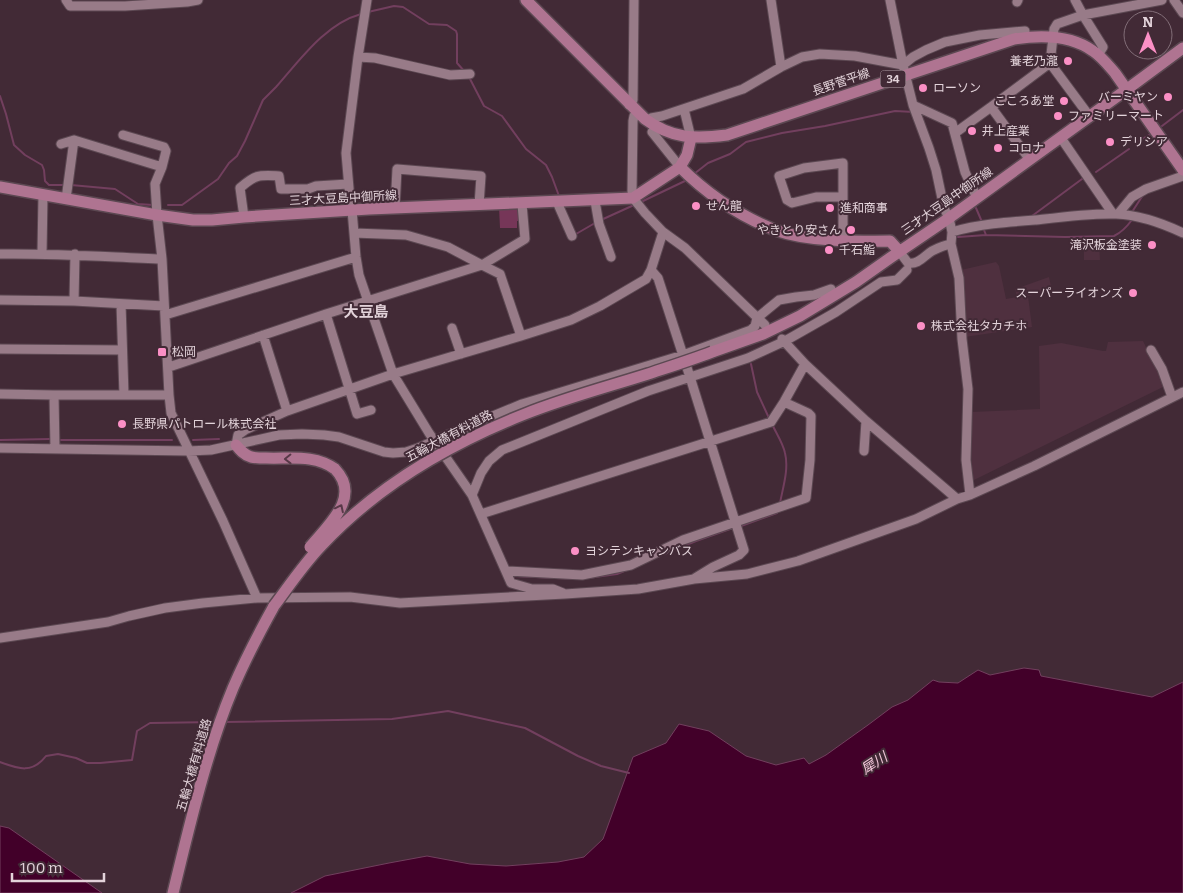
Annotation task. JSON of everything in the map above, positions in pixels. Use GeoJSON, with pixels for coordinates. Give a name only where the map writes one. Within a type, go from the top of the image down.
{"type":"FeatureCollection","features":[{"type":"Feature","properties":{"kind":"main road","name":"長野菅平線"},"geometry":{"type":"LineString","coordinates":[[526,0],[633,109],[651,124],[679,136],[692,138],[726,135],[904,70],[1014,39],[1039,36],[1054,37],[1081,44],[1103,59],[1115,73],[1183,170]]}},
{"type":"Feature","properties":{"kind":"main road","name":"三才大豆島中御所線"},"geometry":{"type":"LineString","coordinates":[[680,167],[710,194],[726,205],[777,230],[809,238],[843,241],[890,241],[899,251],[977,198],[1183,48]]}},
{"type":"Feature","properties":{"kind":"main road"},"geometry":{"type":"LineString","coordinates":[[634,198],[680,167],[687,155],[692,138]]}},
{"type":"Feature","properties":{"kind":"main road","name":"三才大豆島中御所線"},"geometry":{"type":"LineString","coordinates":[[0,187],[192,220],[352,210],[634,198]]}},
{"type":"Feature","properties":{"kind":"main road","name":"五輪大橋有料道路"},"geometry":{"type":"LineString","coordinates":[[173,893],[205,771],[223,715],[242,667],[274,606],[304,566],[338,528],[380,493],[423,463],[471,437],[560,401],[647,374],[763,334],[800,316],[856,282],[899,251]]}},
{"type":"Feature","properties":{"kind":"main road"},"geometry":{"type":"LineString","coordinates":[[236,445],[249,456],[312,460],[325,463],[335,469],[341,476],[346,489],[343,502],[337,514],[296,566],[274,606]]}},
{"type":"Feature","properties":{"kind":"street"},"geometry":{"type":"LineString","coordinates":[[66,0],[70,6],[116,6],[198,0]]}},
{"type":"Feature","properties":{"kind":"street"},"geometry":{"type":"LineString","coordinates":[[367,0],[346,153],[359,275],[393,374],[472,495],[511,583],[532,588],[553,589],[565,594]]}},
{"type":"Feature","properties":{"kind":"street"},"geometry":{"type":"LineString","coordinates":[[634,0],[632,191],[634,198],[645,214],[663,232],[685,248],[765,325]]}},
{"type":"Feature","properties":{"kind":"street"},"geometry":{"type":"LineString","coordinates":[[771,0],[781,67]]}},
{"type":"Feature","properties":{"kind":"street"},"geometry":{"type":"LineString","coordinates":[[890,0],[914,109],[936,170],[944,208],[952,232],[951,244],[959,278],[962,339],[968,388],[966,460],[970,494]]}},
{"type":"Feature","properties":{"kind":"street"},"geometry":{"type":"LineString","coordinates":[[1075,0],[1103,47],[1098,55]]}},
{"type":"Feature","properties":{"kind":"street"},"geometry":{"type":"LineString","coordinates":[[955,133],[1050,62],[1054,29],[1057,24],[1083,15],[1162,0]]}},
{"type":"Feature","properties":{"kind":"street"},"geometry":{"type":"LineString","coordinates":[[1174,0],[1183,13]]}},
{"type":"Feature","properties":{"kind":"street"},"geometry":{"type":"LineString","coordinates":[[904,70],[913,57],[945,42],[980,35],[1025,31]]}},
{"type":"Feature","properties":{"kind":"street"},"geometry":{"type":"LineString","coordinates":[[651,118],[742,89],[802,57],[820,54],[854,56],[904,70]]}},
{"type":"Feature","properties":{"kind":"street"},"geometry":{"type":"LineString","coordinates":[[358,57],[375,58],[450,75],[467,74]]}},
{"type":"Feature","properties":{"kind":"street"},"geometry":{"type":"LineString","coordinates":[[1050,62],[1090,116]]}},
{"type":"Feature","properties":{"kind":"street"},"geometry":{"type":"LineString","coordinates":[[992,107],[1030,160]]}},
{"type":"Feature","properties":{"kind":"street"},"geometry":{"type":"LineString","coordinates":[[684,109],[692,138]]}},
{"type":"Feature","properties":{"kind":"street"},"geometry":{"type":"LineString","coordinates":[[914,109],[952,123],[964,172],[977,198]]}},
{"type":"Feature","properties":{"kind":"street"},"geometry":{"type":"LineString","coordinates":[[652,132],[680,167]]}},
{"type":"Feature","properties":{"kind":"street"},"geometry":{"type":"LineString","coordinates":[[123,135],[164,147],[166,152],[155,184],[162,260],[169,395],[172,414],[257,598]]}},
{"type":"Feature","properties":{"kind":"street"},"geometry":{"type":"LineString","coordinates":[[1060,138],[1115,214]]}},
{"type":"Feature","properties":{"kind":"street"},"geometry":{"type":"LineString","coordinates":[[61,144],[74,140],[162,167]]}},
{"type":"Feature","properties":{"kind":"street"},"geometry":{"type":"LineString","coordinates":[[66,199],[74,140]]}},
{"type":"Feature","properties":{"kind":"street"},"geometry":{"type":"LineString","coordinates":[[843,197],[816,197],[792,203],[787,200],[779,176],[804,168],[843,163],[843,197],[843,241]]}},
{"type":"Feature","properties":{"kind":"street"},"geometry":{"type":"LineString","coordinates":[[395,208],[397,169],[481,176],[478,205]]}},
{"type":"Feature","properties":{"kind":"street"},"geometry":{"type":"LineString","coordinates":[[244,217],[240,188],[250,179],[257,176],[280,176],[281,189],[308,189],[316,186],[348,184]]}},
{"type":"Feature","properties":{"kind":"street"},"geometry":{"type":"LineString","coordinates":[[1115,214],[1132,197],[1146,189],[1183,176]]}},
{"type":"Feature","properties":{"kind":"street"},"geometry":{"type":"LineString","coordinates":[[42,253],[44,195]]}},
{"type":"Feature","properties":{"kind":"street"},"geometry":{"type":"LineString","coordinates":[[596,200],[599,221],[611,256]]}},
{"type":"Feature","properties":{"kind":"street"},"geometry":{"type":"LineString","coordinates":[[557,202],[572,236]]}},
{"type":"Feature","properties":{"kind":"street"},"geometry":{"type":"LineString","coordinates":[[168,367],[326,314],[482,265],[525,239],[522,204]]}},
{"type":"Feature","properties":{"kind":"street"},"geometry":{"type":"LineString","coordinates":[[952,232],[967,227],[1008,222],[1115,214],[1146,218],[1183,232]]}},
{"type":"Feature","properties":{"kind":"street"},"geometry":{"type":"LineString","coordinates":[[236,445],[238,435],[244,430],[287,411],[393,374],[570,320],[600,306],[646,279],[651,270],[663,232]]}},
{"type":"Feature","properties":{"kind":"street"},"geometry":{"type":"LineString","coordinates":[[354,233],[406,235],[448,247],[500,274],[521,336]]}},
{"type":"Feature","properties":{"kind":"street"},"geometry":{"type":"LineString","coordinates":[[899,251],[906,262],[910,264],[916,263],[936,249],[951,244]]}},
{"type":"Feature","properties":{"kind":"street"},"geometry":{"type":"LineString","coordinates":[[907,270],[916,270],[936,249]]}},
{"type":"Feature","properties":{"kind":"street"},"geometry":{"type":"LineString","coordinates":[[899,251],[907,270]]}},
{"type":"Feature","properties":{"kind":"street"},"geometry":{"type":"LineString","coordinates":[[0,254],[75,254],[162,260]]}},
{"type":"Feature","properties":{"kind":"street"},"geometry":{"type":"LineString","coordinates":[[74,301],[75,254]]}},
{"type":"Feature","properties":{"kind":"street"},"geometry":{"type":"LineString","coordinates":[[0,300],[121,304],[164,311],[356,257]]}},
{"type":"Feature","properties":{"kind":"street"},"geometry":{"type":"LineString","coordinates":[[651,270],[658,278],[744,550],[739,555],[713,567],[694,579]]}},
{"type":"Feature","properties":{"kind":"street"},"geometry":{"type":"LineString","coordinates":[[472,495],[481,473],[489,461],[502,450],[648,391],[748,358],[836,312],[881,282],[897,280],[907,270]]}},
{"type":"Feature","properties":{"kind":"street"},"geometry":{"type":"LineString","coordinates":[[0,448],[211,450],[279,435],[324,435],[339,437],[393,454],[406,452],[522,404],[683,355],[751,330],[757,318],[779,300],[814,295],[831,289]]}},
{"type":"Feature","properties":{"kind":"street"},"geometry":{"type":"LineString","coordinates":[[121,304],[124,395]]}},
{"type":"Feature","properties":{"kind":"street"},"geometry":{"type":"LineString","coordinates":[[326,314],[357,414],[371,410]]}},
{"type":"Feature","properties":{"kind":"street"},"geometry":{"type":"LineString","coordinates":[[452,328],[461,354]]}},
{"type":"Feature","properties":{"kind":"street"},"geometry":{"type":"LineString","coordinates":[[263,335],[287,411]]}},
{"type":"Feature","properties":{"kind":"street"},"geometry":{"type":"LineString","coordinates":[[783,340],[804,364],[866,421],[957,499]]}},
{"type":"Feature","properties":{"kind":"street"},"geometry":{"type":"LineString","coordinates":[[0,349],[122,350]]}},
{"type":"Feature","properties":{"kind":"street"},"geometry":{"type":"LineString","coordinates":[[1151,350],[1162,369],[1172,397]]}},
{"type":"Feature","properties":{"kind":"street"},"geometry":{"type":"LineString","coordinates":[[481,514],[771,422],[804,364]]}},
{"type":"Feature","properties":{"kind":"street"},"geometry":{"type":"LineString","coordinates":[[0,638],[108,622],[165,608],[257,598],[350,597],[400,603],[638,589],[694,579],[747,574],[798,561],[916,519],[1034,466],[1183,392]]}},
{"type":"Feature","properties":{"kind":"street"},"geometry":{"type":"LineString","coordinates":[[0,394],[169,395]]}},
{"type":"Feature","properties":{"kind":"street"},"geometry":{"type":"LineString","coordinates":[[54,395],[55,449]]}},
{"type":"Feature","properties":{"kind":"street"},"geometry":{"type":"LineString","coordinates":[[506,571],[576,575],[607,570],[631,564],[683,540],[806,498],[810,460],[811,418],[808,413],[784,402]]}},
{"type":"Feature","properties":{"kind":"street"},"geometry":{"type":"LineString","coordinates":[[864,451],[866,421]]}},
{"type":"Feature","properties":{"kind":"shaded area"},"geometry":{"type":"Polygon","coordinates":[[[518,206],[521,221],[517,221],[517,228],[500,228],[499,207],[518,206]]]}},
{"type":"Feature","properties":{"kind":"shaded area"},"geometry":{"type":"Polygon","coordinates":[[[1099,243],[1100,260],[1084,260],[1084,244],[1099,243]]]}},
{"type":"Feature","properties":{"kind":"shaded area"},"geometry":{"type":"Polygon","coordinates":[[[996,262],[999,266],[1006,299],[1017,297],[1015,289],[1049,277],[1052,291],[1028,296],[1032,327],[965,337],[961,270],[996,262]]]}},
{"type":"Feature","properties":{"kind":"shaded area"},"geometry":{"type":"Polygon","coordinates":[[[1143,341],[1165,386],[972,481],[971,412],[1040,409],[1039,346],[1061,343],[1106,351],[1108,342],[1143,341]]]}},
{"type":"Feature","properties":{"kind":"water","name":"犀川"},"geometry":{"type":"Polygon","coordinates":[[[1024,668],[1039,670],[1041,676],[1152,697],[1183,682],[1183,893],[291,893],[325,876],[427,856],[470,864],[506,866],[558,862],[584,857],[603,839],[633,757],[666,743],[679,724],[709,731],[746,756],[776,765],[804,758],[809,764],[826,755],[892,707],[908,700],[933,680],[958,683],[978,670],[990,675],[1024,668]]]}},
{"type":"Feature","properties":{"kind":"water"},"geometry":{"type":"Polygon","coordinates":[[[0,826],[9,828],[102,893],[0,893],[0,826]]]}},
{"type":"Feature","properties":{"kind":"waterway"},"geometry":{"type":"LineString","coordinates":[[368,12],[394,6],[403,7],[429,24],[447,25],[456,31],[457,63],[465,72]]}},
{"type":"Feature","properties":{"kind":"waterway"},"geometry":{"type":"LineString","coordinates":[[168,205],[182,205],[218,179],[229,163],[237,156],[263,100],[325,34],[348,19],[361,14]]}},
{"type":"Feature","properties":{"kind":"waterway"},"geometry":{"type":"LineString","coordinates":[[469,77],[484,106],[502,116],[526,149],[546,165],[559,196]]}},
{"type":"Feature","properties":{"kind":"waterway"},"geometry":{"type":"LineString","coordinates":[[0,96],[14,145],[25,155],[42,165],[45,181],[49,185],[66,185]]}},
{"type":"Feature","properties":{"kind":"waterway"},"geometry":{"type":"LineString","coordinates":[[1162,126],[1183,110]]}},
{"type":"Feature","properties":{"kind":"waterway"},"geometry":{"type":"LineString","coordinates":[[694,174],[708,163],[730,154],[746,142],[895,111],[914,112]]}},
{"type":"Feature","properties":{"kind":"waterway"},"geometry":{"type":"LineString","coordinates":[[1139,141],[1149,135]]}},
{"type":"Feature","properties":{"kind":"waterway"},"geometry":{"type":"LineString","coordinates":[[1096,172],[1129,149]]}},
{"type":"Feature","properties":{"kind":"waterway"},"geometry":{"type":"LineString","coordinates":[[1032,216],[1082,179]]}},
{"type":"Feature","properties":{"kind":"waterway"},"geometry":{"type":"LineString","coordinates":[[643,201],[687,180]]}},
{"type":"Feature","properties":{"kind":"waterway"},"geometry":{"type":"LineString","coordinates":[[71,185],[115,189],[138,204],[153,205]]}},
{"type":"Feature","properties":{"kind":"waterway"},"geometry":{"type":"LineString","coordinates":[[1132,212],[1143,195]]}},
{"type":"Feature","properties":{"kind":"waterway"},"geometry":{"type":"LineString","coordinates":[[601,220],[634,205]]}},
{"type":"Feature","properties":{"kind":"waterway"},"geometry":{"type":"LineString","coordinates":[[976,208],[982,222]]}},
{"type":"Feature","properties":{"kind":"waterway"},"geometry":{"type":"LineString","coordinates":[[984,230],[986,235],[1114,236],[1124,230],[1131,221]]}},
{"type":"Feature","properties":{"kind":"waterway"},"geometry":{"type":"LineString","coordinates":[[576,234],[595,223]]}},
{"type":"Feature","properties":{"kind":"waterway"},"geometry":{"type":"LineString","coordinates":[[958,237],[986,235]]}},
{"type":"Feature","properties":{"kind":"waterway"},"geometry":{"type":"LineString","coordinates":[[751,364],[757,392],[769,418]]}},
{"type":"Feature","properties":{"kind":"waterway"},"geometry":{"type":"LineString","coordinates":[[772,424],[783,446],[786,459],[785,478],[780,503]]}},
{"type":"Feature","properties":{"kind":"waterway"},"geometry":{"type":"LineString","coordinates":[[0,440],[50,439]]}},
{"type":"Feature","properties":{"kind":"waterway"},"geometry":{"type":"LineString","coordinates":[[193,440],[219,439]]}},
{"type":"Feature","properties":{"kind":"waterway"},"geometry":{"type":"LineString","coordinates":[[61,440],[172,440]]}},
{"type":"Feature","properties":{"kind":"waterway"},"geometry":{"type":"LineString","coordinates":[[741,526],[777,513]]}},
{"type":"Feature","properties":{"kind":"waterway"},"geometry":{"type":"LineString","coordinates":[[657,557],[733,528]]}},
{"type":"Feature","properties":{"kind":"waterway"},"geometry":{"type":"LineString","coordinates":[[588,578],[617,574],[627,570]]}},
{"type":"Feature","properties":{"kind":"waterway"},"geometry":{"type":"LineString","coordinates":[[513,576],[578,579]]}},
{"type":"Feature","properties":{"kind":"waterway"},"geometry":{"type":"LineString","coordinates":[[226,722],[392,719],[448,711],[525,728],[601,766],[629,773]]}},
{"type":"Feature","properties":{"kind":"waterway"},"geometry":{"type":"LineString","coordinates":[[0,762],[13,767],[30,768],[36,766],[46,756],[58,754],[76,758],[87,763],[132,760],[137,731],[150,723],[216,722]]}},
{"type":"Feature","properties":{"kind":"place","name":"養老乃瀧"},"geometry":{"type":"Point","coordinates":[1068,61]}},
{"type":"Feature","properties":{"kind":"place","name":"ローソン"},"geometry":{"type":"Point","coordinates":[923,88]}},
{"type":"Feature","properties":{"kind":"place","name":"バーミヤン"},"geometry":{"type":"Point","coordinates":[1168,97]}},
{"type":"Feature","properties":{"kind":"place","name":"こころあ堂"},"geometry":{"type":"Point","coordinates":[1064,101]}},
{"type":"Feature","properties":{"kind":"place","name":"ファミリーマート"},"geometry":{"type":"Point","coordinates":[1058,116]}},
{"type":"Feature","properties":{"kind":"place","name":"井上産業"},"geometry":{"type":"Point","coordinates":[972,131]}},
{"type":"Feature","properties":{"kind":"place","name":"デリシア"},"geometry":{"type":"Point","coordinates":[1110,142]}},
{"type":"Feature","properties":{"kind":"place","name":"コロナ"},"geometry":{"type":"Point","coordinates":[998,148]}},
{"type":"Feature","properties":{"kind":"place","name":"せん龍"},"geometry":{"type":"Point","coordinates":[696,206]}},
{"type":"Feature","properties":{"kind":"place","name":"進和商事"},"geometry":{"type":"Point","coordinates":[830,208]}},
{"type":"Feature","properties":{"kind":"place","name":"やきとり安さん"},"geometry":{"type":"Point","coordinates":[851,230]}},
{"type":"Feature","properties":{"kind":"place","name":"滝沢板金塗装"},"geometry":{"type":"Point","coordinates":[1152,245]}},
{"type":"Feature","properties":{"kind":"place","name":"千石鮨"},"geometry":{"type":"Point","coordinates":[829,250]}},
{"type":"Feature","properties":{"kind":"place","name":"スーパーライオンズ"},"geometry":{"type":"Point","coordinates":[1133,293]}},
{"type":"Feature","properties":{"kind":"place","name":"株式会社タカチホ"},"geometry":{"type":"Point","coordinates":[921,326]}},
{"type":"Feature","properties":{"kind":"place","name":"松岡"},"geometry":{"type":"Point","coordinates":[162,352]}},
{"type":"Feature","properties":{"kind":"place","name":"長野県パトロール株式会社"},"geometry":{"type":"Point","coordinates":[122,424]}},
{"type":"Feature","properties":{"kind":"place","name":"ヨシテンキャンバス"},"geometry":{"type":"Point","coordinates":[575,551]}},
{"type":"Feature","properties":{"kind":"district","name":"大豆島"},"geometry":{"type":"Point","coordinates":[366,312]}}]}
